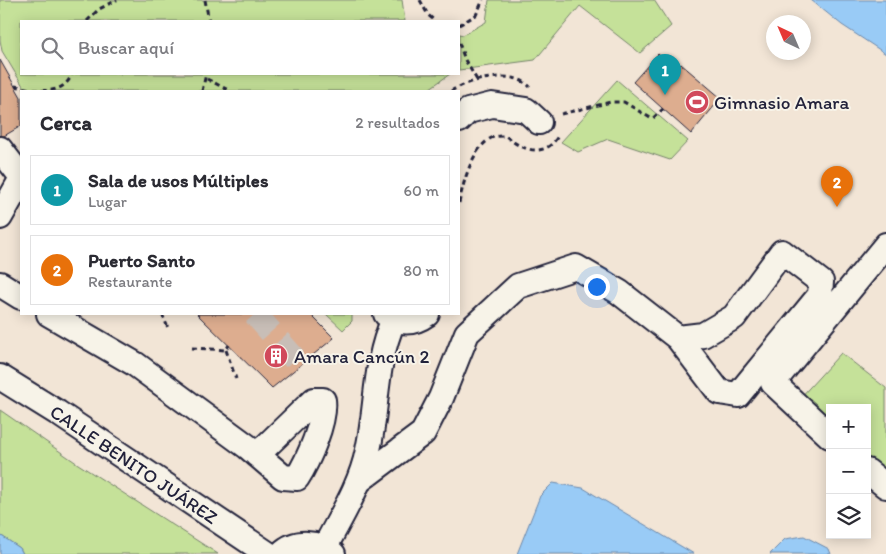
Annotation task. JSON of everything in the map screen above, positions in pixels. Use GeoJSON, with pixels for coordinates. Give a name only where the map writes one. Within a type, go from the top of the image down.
{"type":"FeatureCollection","features":[{"type":"Feature","properties":{"kind":"street"},"geometry":{"type":"LineString","coordinates":[[460,119],[468,110],[492,105],[526,110],[539,122]]}},
{"type":"Feature","properties":{"kind":"street"},"geometry":{"type":"LineString","coordinates":[[0,148],[20,175]]}},
{"type":"Feature","properties":{"kind":"street"},"geometry":{"type":"LineString","coordinates":[[0,217],[20,182]]}},
{"type":"Feature","properties":{"kind":"street"},"geometry":{"type":"LineString","coordinates":[[826,432],[773,383],[886,245]]}},
{"type":"Feature","properties":{"kind":"street"},"geometry":{"type":"LineString","coordinates":[[360,480],[423,433],[441,398],[466,334],[518,286],[576,267],[620,292],[678,338],[718,392],[738,395],[820,296],[821,282],[782,252],[734,317],[702,335],[678,338]]}},
{"type":"Feature","properties":{"kind":"street"},"geometry":{"type":"LineString","coordinates":[[0,284],[20,296]]}},
{"type":"Feature","properties":{"kind":"street"},"geometry":{"type":"LineString","coordinates":[[51,315],[135,364],[257,454]]}},
{"type":"Feature","properties":{"kind":"street"},"geometry":{"type":"LineString","coordinates":[[280,554],[293,546],[304,543],[329,551],[360,480],[368,451],[382,354],[390,317],[412,322],[425,315]]}},
{"type":"Feature","properties":{"kind":"street","name":"CALLE BENITO JUÁREZ"},"geometry":{"type":"LineString","coordinates":[[0,378],[58,413],[268,554]]}},
{"type":"Feature","properties":{"kind":"street"},"geometry":{"type":"LineString","coordinates":[[871,474],[886,486]]}},
{"type":"Feature","properties":{"kind":"path"},"geometry":{"type":"LineString","coordinates":[[88,20],[99,9],[117,0]]}},
{"type":"Feature","properties":{"kind":"path"},"geometry":{"type":"LineString","coordinates":[[205,0],[210,20]]}},
{"type":"Feature","properties":{"kind":"path"},"geometry":{"type":"LineString","coordinates":[[420,0],[428,15],[434,20]]}},
{"type":"Feature","properties":{"kind":"path"},"geometry":{"type":"LineString","coordinates":[[460,23],[476,15],[483,0]]}},
{"type":"Feature","properties":{"kind":"path"},"geometry":{"type":"LineString","coordinates":[[460,46],[465,60],[477,80]]}},
{"type":"Feature","properties":{"kind":"path"},"geometry":{"type":"LineString","coordinates":[[57,90],[64,86],[71,75]]}},
{"type":"Feature","properties":{"kind":"path"},"geometry":{"type":"LineString","coordinates":[[202,90],[207,79],[206,75]]}},
{"type":"Feature","properties":{"kind":"path"},"geometry":{"type":"LineString","coordinates":[[207,79],[228,90]]}},
{"type":"Feature","properties":{"kind":"path"},"geometry":{"type":"LineString","coordinates":[[15,86],[47,90]]}},
{"type":"Feature","properties":{"kind":"path"},"geometry":{"type":"LineString","coordinates":[[561,114],[611,102],[624,102],[652,119],[663,109]]}},
{"type":"Feature","properties":{"kind":"path"},"geometry":{"type":"LineString","coordinates":[[162,315],[169,330]]}},
{"type":"Feature","properties":{"kind":"path"},"geometry":{"type":"LineString","coordinates":[[226,350],[229,346]]}},
{"type":"Feature","properties":{"kind":"path"},"geometry":{"type":"LineString","coordinates":[[192,348],[226,350]]}},
{"type":"Feature","properties":{"kind":"path"},"geometry":{"type":"LineString","coordinates":[[226,350],[236,379]]}},
{"type":"Feature","properties":{"kind":"green space"},"geometry":{"type":"Polygon","coordinates":[[[0,0],[402,0],[405,20],[20,20],[20,75],[449,75],[427,90],[25,90],[2,51],[0,40],[0,0]]]}},
{"type":"Feature","properties":{"kind":"green space"},"geometry":{"type":"Polygon","coordinates":[[[489,0],[654,0],[671,26],[640,53],[580,6],[535,60],[460,70],[460,34],[463,35],[486,22],[489,0]]]}},
{"type":"Feature","properties":{"kind":"green space"},"geometry":{"type":"Polygon","coordinates":[[[617,80],[688,141],[670,160],[608,139],[578,152],[561,142],[617,80]]]}},
{"type":"Feature","properties":{"kind":"green space"},"geometry":{"type":"Polygon","coordinates":[[[327,315],[352,315],[352,321],[343,330],[327,315]]]}},
{"type":"Feature","properties":{"kind":"green space"},"geometry":{"type":"Polygon","coordinates":[[[841,353],[886,388],[886,471],[871,459],[871,404],[826,404],[826,422],[799,399],[841,353]]]}},
{"type":"Feature","properties":{"kind":"green space"},"geometry":{"type":"Polygon","coordinates":[[[0,410],[78,464],[218,554],[23,554],[20,548],[0,535],[0,410]]]}},
{"type":"Feature","properties":{"kind":"water"},"geometry":{"type":"Polygon","coordinates":[[[811,0],[886,0],[886,54],[842,25],[811,0]]]}},
{"type":"Feature","properties":{"kind":"water"},"geometry":{"type":"Polygon","coordinates":[[[553,483],[583,488],[694,554],[517,554],[540,496],[553,483]]]}},
{"type":"Feature","properties":{"kind":"water"},"geometry":{"type":"Polygon","coordinates":[[[0,535],[20,548],[23,554],[0,554],[0,535]]]}},
{"type":"Feature","properties":{"kind":"water"},"geometry":{"type":"Polygon","coordinates":[[[804,536],[829,549],[831,554],[770,554],[785,539],[804,536]]]}},
{"type":"Feature","properties":{"kind":"building"},"geometry":{"type":"Polygon","coordinates":[[[658,54],[676,69],[681,64],[721,98],[691,134],[633,82],[658,54]]]}},
{"type":"Feature","properties":{"kind":"building"},"geometry":{"type":"Polygon","coordinates":[[[0,60],[20,95],[20,127],[4,136],[0,136],[0,60]]]}},
{"type":"Feature","properties":{"kind":"building","name":"Amara Cancún 2"},"geometry":{"type":"Polygon","coordinates":[[[198,315],[311,315],[334,338],[272,388],[198,315]]]}},
{"type":"Feature","properties":{"kind":"tunnel"},"geometry":{"type":"LineString","coordinates":[[256,315],[301,366]]}},
{"type":"Feature","properties":{"kind":"place","name":"Sala de usos Múltiples"},"geometry":{"type":"Point","coordinates":[665,95]}},
{"type":"Feature","properties":{"kind":"place","name":"Gimnasio Amara"},"geometry":{"type":"Point","coordinates":[697,102]}},
{"type":"Feature","properties":{"kind":"place","name":"Puerto Santo"},"geometry":{"type":"Point","coordinates":[837,207]}},
{"type":"Feature","properties":{"kind":"place","name":"Amara Cancún 2"},"geometry":{"type":"Point","coordinates":[276,356]}}]}
